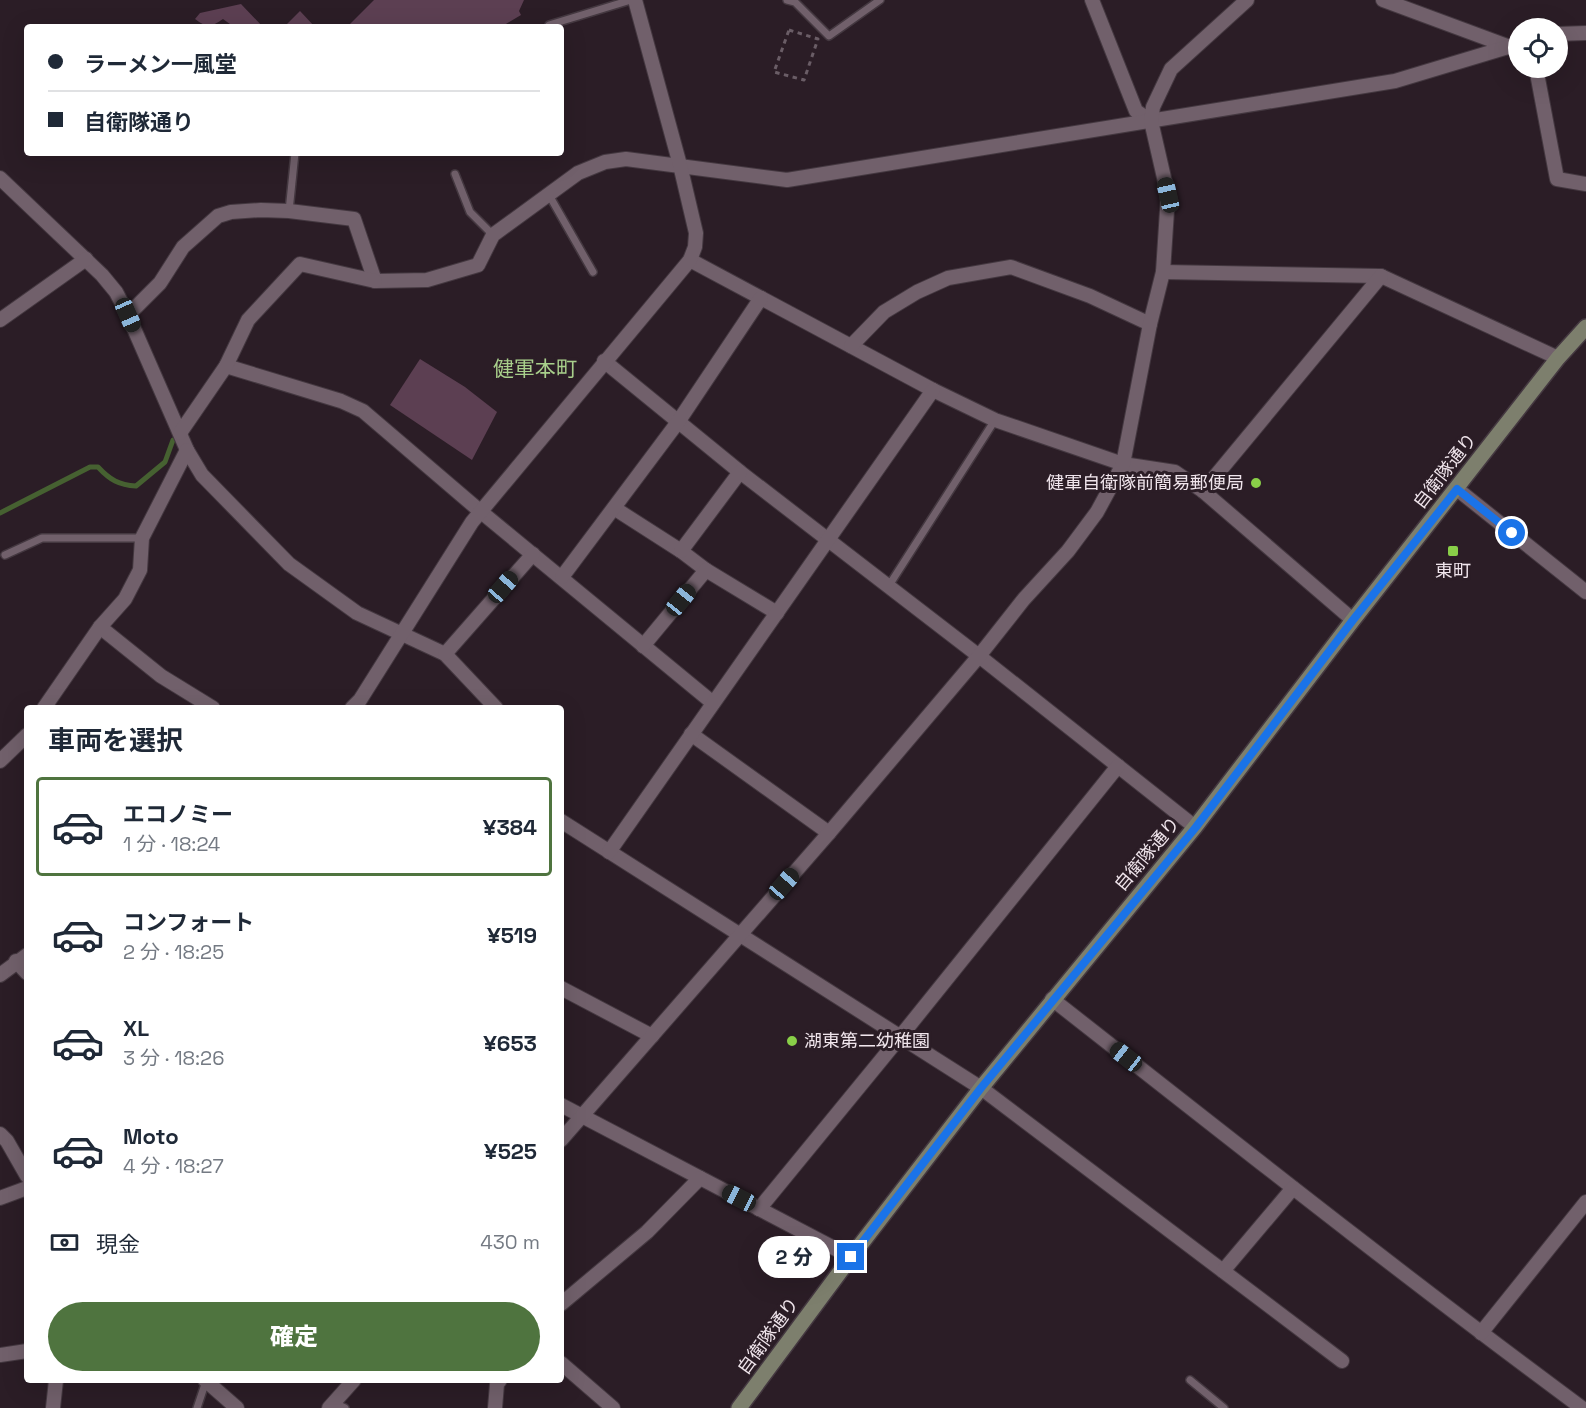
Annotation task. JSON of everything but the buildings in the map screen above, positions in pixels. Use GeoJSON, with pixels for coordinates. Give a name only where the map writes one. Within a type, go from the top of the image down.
{"type":"FeatureCollection","features":[{"type":"Feature","properties":{"kind":"street"},"geometry":{"type":"LineString","coordinates":[[355,705],[480,511],[690,260],[695,247],[696,232],[680,165],[633,0]]}},
{"type":"Feature","properties":{"kind":"street"},"geometry":{"type":"LineString","coordinates":[[1092,0],[1136,111],[1151,121]]}},
{"type":"Feature","properties":{"kind":"street"},"geometry":{"type":"LineString","coordinates":[[564,1137],[829,833],[979,656],[1024,599],[1068,551],[1097,512],[1123,464],[1150,324],[1163,272],[1168,195],[1151,121],[1153,107],[1171,69],[1248,0]]}},
{"type":"Feature","properties":{"kind":"street"},"geometry":{"type":"LineString","coordinates":[[1383,0],[1508,44]]}},
{"type":"Feature","properties":{"kind":"street"},"geometry":{"type":"LineString","coordinates":[[1568,34],[1586,33]]}},
{"type":"Feature","properties":{"kind":"street"},"geometry":{"type":"LineString","coordinates":[[180,433],[226,366],[248,320],[300,264],[375,281],[427,280],[478,265],[493,236],[579,173],[605,162],[626,159],[787,180],[1395,81],[1508,48]]}},
{"type":"Feature","properties":{"kind":"street"},"geometry":{"type":"LineString","coordinates":[[1538,78],[1557,179],[1586,184]]}},
{"type":"Feature","properties":{"kind":"street"},"geometry":{"type":"LineString","coordinates":[[0,178],[86,259],[109,284],[128,315],[187,450],[202,475],[289,564],[357,613],[445,654],[493,705]]}},
{"type":"Feature","properties":{"kind":"street"},"geometry":{"type":"LineString","coordinates":[[128,315],[160,283],[183,247],[218,216],[231,212],[289,211],[354,219],[375,281]]}},
{"type":"Feature","properties":{"kind":"street"},"geometry":{"type":"LineString","coordinates":[[0,320],[86,259]]}},
{"type":"Feature","properties":{"kind":"street"},"geometry":{"type":"LineString","coordinates":[[690,260],[933,390],[995,420],[1123,464],[1175,472],[1203,491],[1353,620]]}},
{"type":"Feature","properties":{"kind":"street"},"geometry":{"type":"LineString","coordinates":[[851,346],[884,312],[917,292],[948,279],[1011,267],[1090,296],[1150,324]]}},
{"type":"Feature","properties":{"kind":"street"},"geometry":{"type":"LineString","coordinates":[[1163,272],[1381,276],[1558,358]]}},
{"type":"Feature","properties":{"kind":"street"},"geometry":{"type":"LineString","coordinates":[[1203,491],[1381,276]]}},
{"type":"Feature","properties":{"kind":"street"},"geometry":{"type":"LineString","coordinates":[[562,577],[678,422],[761,298]]}},
{"type":"Feature","properties":{"kind":"street","name":"自衛隊通り"},"geometry":{"type":"LineString","coordinates":[[739,1408],[981,1088],[1196,827],[1353,620],[1558,358],[1586,327]]}},
{"type":"Feature","properties":{"kind":"street"},"geometry":{"type":"LineString","coordinates":[[604,361],[740,472],[1196,827]]}},
{"type":"Feature","properties":{"kind":"street"},"geometry":{"type":"LineString","coordinates":[[226,366],[341,401],[363,411],[480,511],[713,703]]}},
{"type":"Feature","properties":{"kind":"street"},"geometry":{"type":"LineString","coordinates":[[609,852],[933,390]]}},
{"type":"Feature","properties":{"kind":"street"},"geometry":{"type":"LineString","coordinates":[[46,705],[100,627],[125,599],[140,570],[142,538],[187,450]]}},
{"type":"Feature","properties":{"kind":"street"},"geometry":{"type":"LineString","coordinates":[[681,551],[740,472]]}},
{"type":"Feature","properties":{"kind":"street"},"geometry":{"type":"LineString","coordinates":[[1457,489],[1586,592]]}},
{"type":"Feature","properties":{"kind":"street"},"geometry":{"type":"LineString","coordinates":[[614,508],[706,570],[777,613]]}},
{"type":"Feature","properties":{"kind":"street"},"geometry":{"type":"LineString","coordinates":[[445,654],[533,554]]}},
{"type":"Feature","properties":{"kind":"street"},"geometry":{"type":"LineString","coordinates":[[643,646],[706,570]]}},
{"type":"Feature","properties":{"kind":"street"},"geometry":{"type":"LineString","coordinates":[[100,627],[161,676],[208,705]]}},
{"type":"Feature","properties":{"kind":"street"},"geometry":{"type":"LineString","coordinates":[[692,734],[829,833]]}},
{"type":"Feature","properties":{"kind":"street"},"geometry":{"type":"LineString","coordinates":[[0,761],[24,738]]}},
{"type":"Feature","properties":{"kind":"street"},"geometry":{"type":"LineString","coordinates":[[759,1209],[1118,766]]}},
{"type":"Feature","properties":{"kind":"street"},"geometry":{"type":"LineString","coordinates":[[564,823],[981,1088],[1342,1361]]}},
{"type":"Feature","properties":{"kind":"street"},"geometry":{"type":"LineString","coordinates":[[0,975],[22,958]]}},
{"type":"Feature","properties":{"kind":"street"},"geometry":{"type":"LineString","coordinates":[[564,990],[652,1036]]}},
{"type":"Feature","properties":{"kind":"street"},"geometry":{"type":"LineString","coordinates":[[1052,999],[1293,1188],[1582,1408]]}},
{"type":"Feature","properties":{"kind":"street"},"geometry":{"type":"LineString","coordinates":[[564,1107],[851,1257]]}},
{"type":"Feature","properties":{"kind":"street"},"geometry":{"type":"LineString","coordinates":[[0,1134],[7,1141],[24,1171]]}},
{"type":"Feature","properties":{"kind":"street"},"geometry":{"type":"LineString","coordinates":[[564,1301],[647,1232],[700,1178]]}},
{"type":"Feature","properties":{"kind":"street"},"geometry":{"type":"LineString","coordinates":[[1223,1271],[1293,1188]]}},
{"type":"Feature","properties":{"kind":"street"},"geometry":{"type":"LineString","coordinates":[[0,1198],[24,1189]]}},
{"type":"Feature","properties":{"kind":"street"},"geometry":{"type":"LineString","coordinates":[[1481,1333],[1586,1202]]}},
{"type":"Feature","properties":{"kind":"street"},"geometry":{"type":"LineString","coordinates":[[0,1355],[24,1351]]}},
{"type":"Feature","properties":{"kind":"street"},"geometry":{"type":"LineString","coordinates":[[564,1366],[613,1408]]}},
{"type":"Feature","properties":{"kind":"street"},"geometry":{"type":"LineString","coordinates":[[53,1408],[56,1383]]}},
{"type":"Feature","properties":{"kind":"street"},"geometry":{"type":"LineString","coordinates":[[208,1383],[237,1408]]}},
{"type":"Feature","properties":{"kind":"street"},"geometry":{"type":"LineString","coordinates":[[336,1406],[352,1383]]}},
{"type":"Feature","properties":{"kind":"street"},"geometry":{"type":"LineString","coordinates":[[495,1408],[498,1383]]}},
{"type":"Feature","properties":{"kind":"lane"},"geometry":{"type":"LineString","coordinates":[[552,24],[633,0]]}},
{"type":"Feature","properties":{"kind":"lane"},"geometry":{"type":"LineString","coordinates":[[787,0],[795,2],[829,36],[880,0]]}},
{"type":"Feature","properties":{"kind":"lane"},"geometry":{"type":"LineString","coordinates":[[289,211],[295,156]]}},
{"type":"Feature","properties":{"kind":"lane"},"geometry":{"type":"LineString","coordinates":[[455,174],[470,212],[493,236]]}},
{"type":"Feature","properties":{"kind":"lane"},"geometry":{"type":"LineString","coordinates":[[549,195],[594,272]]}},
{"type":"Feature","properties":{"kind":"lane"},"geometry":{"type":"LineString","coordinates":[[888,586],[995,420]]}},
{"type":"Feature","properties":{"kind":"lane"},"geometry":{"type":"LineString","coordinates":[[5,555],[42,538],[142,538]]}},
{"type":"Feature","properties":{"kind":"lane"},"geometry":{"type":"LineString","coordinates":[[1190,1380],[1224,1408]]}},
{"type":"Feature","properties":{"kind":"lane"},"geometry":{"type":"LineString","coordinates":[[197,1408],[204,1383]]}},
{"type":"Feature","properties":{"kind":"path"},"geometry":{"type":"LineString","coordinates":[[789,30],[818,39],[804,80],[774,72],[789,30]]}},
{"type":"Feature","properties":{"kind":"shaded area"},"geometry":{"type":"Polygon","coordinates":[[[374,0],[524,0],[519,11],[521,15],[506,24],[350,24],[374,0]]]}},
{"type":"Feature","properties":{"kind":"shaded area"},"geometry":{"type":"Polygon","coordinates":[[[241,4],[260,24],[230,24],[223,19],[215,24],[203,24],[195,19],[200,13],[241,4]]]}},
{"type":"Feature","properties":{"kind":"shaded area"},"geometry":{"type":"Polygon","coordinates":[[[300,11],[312,24],[287,24],[300,11]]]}},
{"type":"Feature","properties":{"kind":"shaded area"},"geometry":{"type":"Polygon","coordinates":[[[420,359],[465,387],[497,412],[472,460],[390,405],[420,359]]]}},
{"type":"Feature","properties":{"kind":"waterway"},"geometry":{"type":"LineString","coordinates":[[0,513],[90,467],[98,467],[120,483],[136,486],[165,462],[173,440]]}},
{"type":"Feature","properties":{"kind":"place","name":"健軍自衛隊前簡易郵便局"},"geometry":{"type":"Point","coordinates":[1256,483]}},
{"type":"Feature","properties":{"kind":"place","name":"東町"},"geometry":{"type":"Point","coordinates":[1453,551]}},
{"type":"Feature","properties":{"kind":"place","name":"湖東第二幼稚園"},"geometry":{"type":"Point","coordinates":[792,1041]}},
{"type":"Feature","properties":{"kind":"district","name":"健軍本町"},"geometry":{"type":"Point","coordinates":[535,369]}},
{"type":"Feature","properties":{"kind":"route"},"geometry":{"type":"LineString","coordinates":[[851,1257],[1052,999],[1196,827],[1353,620],[1457,489],[1512,533]]}}]}
